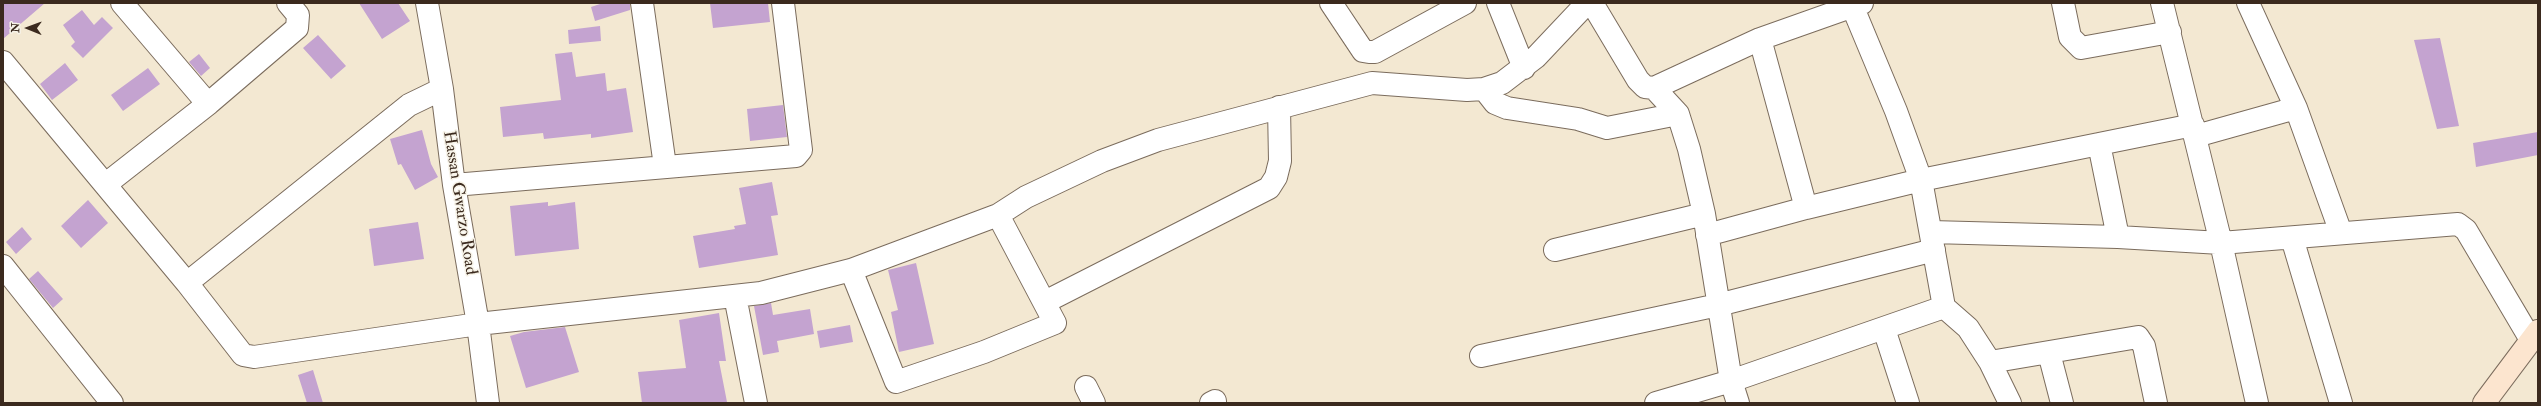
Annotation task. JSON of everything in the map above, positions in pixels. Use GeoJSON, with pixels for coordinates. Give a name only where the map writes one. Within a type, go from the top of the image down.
{"type":"FeatureCollection","features":[{"type":"Feature","properties":{"kind":"street"},"geometry":{"type":"LineString","coordinates":[[122,3],[208,104]]}},
{"type":"Feature","properties":{"kind":"street"},"geometry":{"type":"LineString","coordinates":[[106,184],[208,104],[297,28],[298,15],[288,3]]}},
{"type":"Feature","properties":{"kind":"street","name":"Hassan Gwarzo Road"},"geometry":{"type":"LineString","coordinates":[[427,3],[442,89],[454,185],[478,324],[488,403]]}},
{"type":"Feature","properties":{"kind":"street"},"geometry":{"type":"LineString","coordinates":[[642,3],[665,166]]}},
{"type":"Feature","properties":{"kind":"street"},"geometry":{"type":"LineString","coordinates":[[454,185],[796,156],[800,154],[801,150],[783,3]]}},
{"type":"Feature","properties":{"kind":"street"},"geometry":{"type":"LineString","coordinates":[[1331,3],[1363,51],[1375,52],[1465,3]]}},
{"type":"Feature","properties":{"kind":"street"},"geometry":{"type":"LineString","coordinates":[[1498,3],[1524,68]]}},
{"type":"Feature","properties":{"kind":"street"},"geometry":{"type":"LineString","coordinates":[[3,62],[106,184],[187,283],[243,355],[254,357],[478,324],[761,293],[851,270],[998,215],[1026,197],[1120,153],[1158,140],[1279,107],[1372,84],[1467,90],[1484,89],[1502,83],[1524,68],[1587,3]]}},
{"type":"Feature","properties":{"kind":"street"},"geometry":{"type":"LineString","coordinates":[[1592,3],[1638,80],[1645,87],[1654,88],[1760,39],[1855,4],[1921,180],[1944,307],[1968,328],[1990,362],[2010,403]]}},
{"type":"Feature","properties":{"kind":"street"},"geometry":{"type":"LineString","coordinates":[[2063,3],[2070,37],[2081,48],[2170,32]]}},
{"type":"Feature","properties":{"kind":"street"},"geometry":{"type":"LineString","coordinates":[[2162,3],[2221,244],[2257,403]]}},
{"type":"Feature","properties":{"kind":"street"},"geometry":{"type":"LineString","coordinates":[[2248,3],[2296,108],[2341,233]]}},
{"type":"Feature","properties":{"kind":"street"},"geometry":{"type":"LineString","coordinates":[[1760,39],[1806,208]]}},
{"type":"Feature","properties":{"kind":"street"},"geometry":{"type":"LineString","coordinates":[[1654,88],[1678,114],[1689,149],[1705,225],[1731,381],[1738,403]]}},
{"type":"Feature","properties":{"kind":"street"},"geometry":{"type":"LineString","coordinates":[[187,283],[409,105],[442,89]]}},
{"type":"Feature","properties":{"kind":"street"},"geometry":{"type":"LineString","coordinates":[[1484,89],[1495,103],[1507,108],[1578,118],[1607,128],[1678,114]]}},
{"type":"Feature","properties":{"kind":"street"},"geometry":{"type":"LineString","coordinates":[[1045,302],[1269,188],[1276,177],[1280,161],[1279,107]]}},
{"type":"Feature","properties":{"kind":"street"},"geometry":{"type":"LineString","coordinates":[[1555,250],[1806,208],[1921,180],[2099,144],[2194,131],[2296,108]]}},
{"type":"Feature","properties":{"kind":"street"},"geometry":{"type":"LineString","coordinates":[[2099,144],[2118,237]]}},
{"type":"Feature","properties":{"kind":"street"},"geometry":{"type":"LineString","coordinates":[[851,270],[898,383],[1054,325],[1055,321],[998,215]]}},
{"type":"Feature","properties":{"kind":"street"},"geometry":{"type":"LineString","coordinates":[[1481,356],[1718,305],[1932,241],[2118,237],[2221,244],[2458,224],[2462,226],[2534,335],[2484,403]]}},
{"type":"Feature","properties":{"kind":"street"},"geometry":{"type":"LineString","coordinates":[[2292,238],[2341,403]]}},
{"type":"Feature","properties":{"kind":"street"},"geometry":{"type":"LineString","coordinates":[[3,266],[112,403]]}},
{"type":"Feature","properties":{"kind":"street"},"geometry":{"type":"LineString","coordinates":[[735,296],[756,403]]}},
{"type":"Feature","properties":{"kind":"street"},"geometry":{"type":"LineString","coordinates":[[1656,403],[1731,381],[1944,307]]}},
{"type":"Feature","properties":{"kind":"street"},"geometry":{"type":"LineString","coordinates":[[1884,328],[1908,403]]}},
{"type":"Feature","properties":{"kind":"street"},"geometry":{"type":"LineString","coordinates":[[1990,362],[2138,337],[2144,346],[2156,403]]}},
{"type":"Feature","properties":{"kind":"street"},"geometry":{"type":"LineString","coordinates":[[2049,353],[2062,403]]}},
{"type":"Feature","properties":{"kind":"building"},"geometry":{"type":"Polygon","coordinates":[[[3,3],[45,3],[3,39],[3,3]]]}},
{"type":"Feature","properties":{"kind":"building"},"geometry":{"type":"Polygon","coordinates":[[[359,3],[398,3],[410,21],[382,39],[359,3]]]}},
{"type":"Feature","properties":{"kind":"building"},"geometry":{"type":"Polygon","coordinates":[[[603,3],[630,3],[630,10],[595,21],[591,7],[603,3]]]}},
{"type":"Feature","properties":{"kind":"building"},"geometry":{"type":"Polygon","coordinates":[[[710,3],[768,3],[770,22],[713,28],[710,3]]]}},
{"type":"Feature","properties":{"kind":"building"},"geometry":{"type":"Polygon","coordinates":[[[82,10],[94,25],[102,17],[113,28],[83,58],[71,46],[75,42],[63,25],[82,10]]]}},
{"type":"Feature","properties":{"kind":"building"},"geometry":{"type":"Polygon","coordinates":[[[600,26],[601,41],[569,44],[568,30],[600,26]]]}},
{"type":"Feature","properties":{"kind":"building"},"geometry":{"type":"Polygon","coordinates":[[[318,35],[346,66],[331,79],[303,48],[318,35]]]}},
{"type":"Feature","properties":{"kind":"building"},"geometry":{"type":"Polygon","coordinates":[[[2440,38],[2459,126],[2437,129],[2414,40],[2440,38]]]}},
{"type":"Feature","properties":{"kind":"building"},"geometry":{"type":"Polygon","coordinates":[[[572,52],[576,77],[605,73],[607,91],[626,88],[633,132],[591,138],[591,134],[544,139],[543,133],[503,137],[500,107],[561,100],[555,54],[572,52]]]}},
{"type":"Feature","properties":{"kind":"building"},"geometry":{"type":"Polygon","coordinates":[[[199,54],[210,68],[201,76],[189,62],[199,54]]]}},
{"type":"Feature","properties":{"kind":"building"},"geometry":{"type":"Polygon","coordinates":[[[65,63],[78,80],[52,100],[40,84],[65,63]]]}},
{"type":"Feature","properties":{"kind":"building"},"geometry":{"type":"Polygon","coordinates":[[[148,68],[160,84],[123,111],[111,95],[148,68]]]}},
{"type":"Feature","properties":{"kind":"building"},"geometry":{"type":"Polygon","coordinates":[[[783,105],[787,137],[750,141],[747,109],[783,105]]]}},
{"type":"Feature","properties":{"kind":"building"},"geometry":{"type":"Polygon","coordinates":[[[422,130],[431,164],[438,177],[415,190],[401,164],[398,165],[390,139],[422,130]]]}},
{"type":"Feature","properties":{"kind":"building"},"geometry":{"type":"Polygon","coordinates":[[[2538,132],[2538,155],[2476,167],[2473,143],[2538,132]]]}},
{"type":"Feature","properties":{"kind":"building"},"geometry":{"type":"Polygon","coordinates":[[[772,182],[778,215],[771,216],[778,255],[699,268],[693,236],[735,229],[734,226],[746,224],[739,188],[772,182]]]}},
{"type":"Feature","properties":{"kind":"building"},"geometry":{"type":"Polygon","coordinates":[[[88,200],[108,223],[81,248],[61,226],[88,200]]]}},
{"type":"Feature","properties":{"kind":"building"},"geometry":{"type":"Polygon","coordinates":[[[548,202],[548,206],[575,202],[579,249],[515,256],[510,206],[548,202]]]}},
{"type":"Feature","properties":{"kind":"building"},"geometry":{"type":"Polygon","coordinates":[[[418,222],[424,259],[374,266],[369,229],[418,222]]]}},
{"type":"Feature","properties":{"kind":"building"},"geometry":{"type":"Polygon","coordinates":[[[22,227],[32,239],[16,254],[6,242],[22,227]]]}},
{"type":"Feature","properties":{"kind":"building"},"geometry":{"type":"Polygon","coordinates":[[[916,263],[934,344],[899,352],[891,312],[898,310],[888,270],[916,263]]]}},
{"type":"Feature","properties":{"kind":"building"},"geometry":{"type":"Polygon","coordinates":[[[38,271],[63,299],[53,308],[29,279],[38,271]]]}},
{"type":"Feature","properties":{"kind":"building"},"geometry":{"type":"Polygon","coordinates":[[[771,303],[773,315],[810,309],[814,334],[777,341],[779,352],[763,355],[754,306],[771,303]]]}},
{"type":"Feature","properties":{"kind":"building"},"geometry":{"type":"Polygon","coordinates":[[[719,313],[726,361],[719,361],[727,402],[642,403],[638,372],[686,368],[679,320],[719,313]]]}},
{"type":"Feature","properties":{"kind":"building"},"geometry":{"type":"Polygon","coordinates":[[[850,325],[853,342],[820,348],[817,331],[850,325]]]}},
{"type":"Feature","properties":{"kind":"building"},"geometry":{"type":"Polygon","coordinates":[[[565,327],[579,372],[526,388],[510,336],[524,332],[565,327]]]}},
{"type":"Feature","properties":{"kind":"building"},"geometry":{"type":"Polygon","coordinates":[[[313,370],[323,403],[307,403],[298,375],[313,370]]]}}]}
